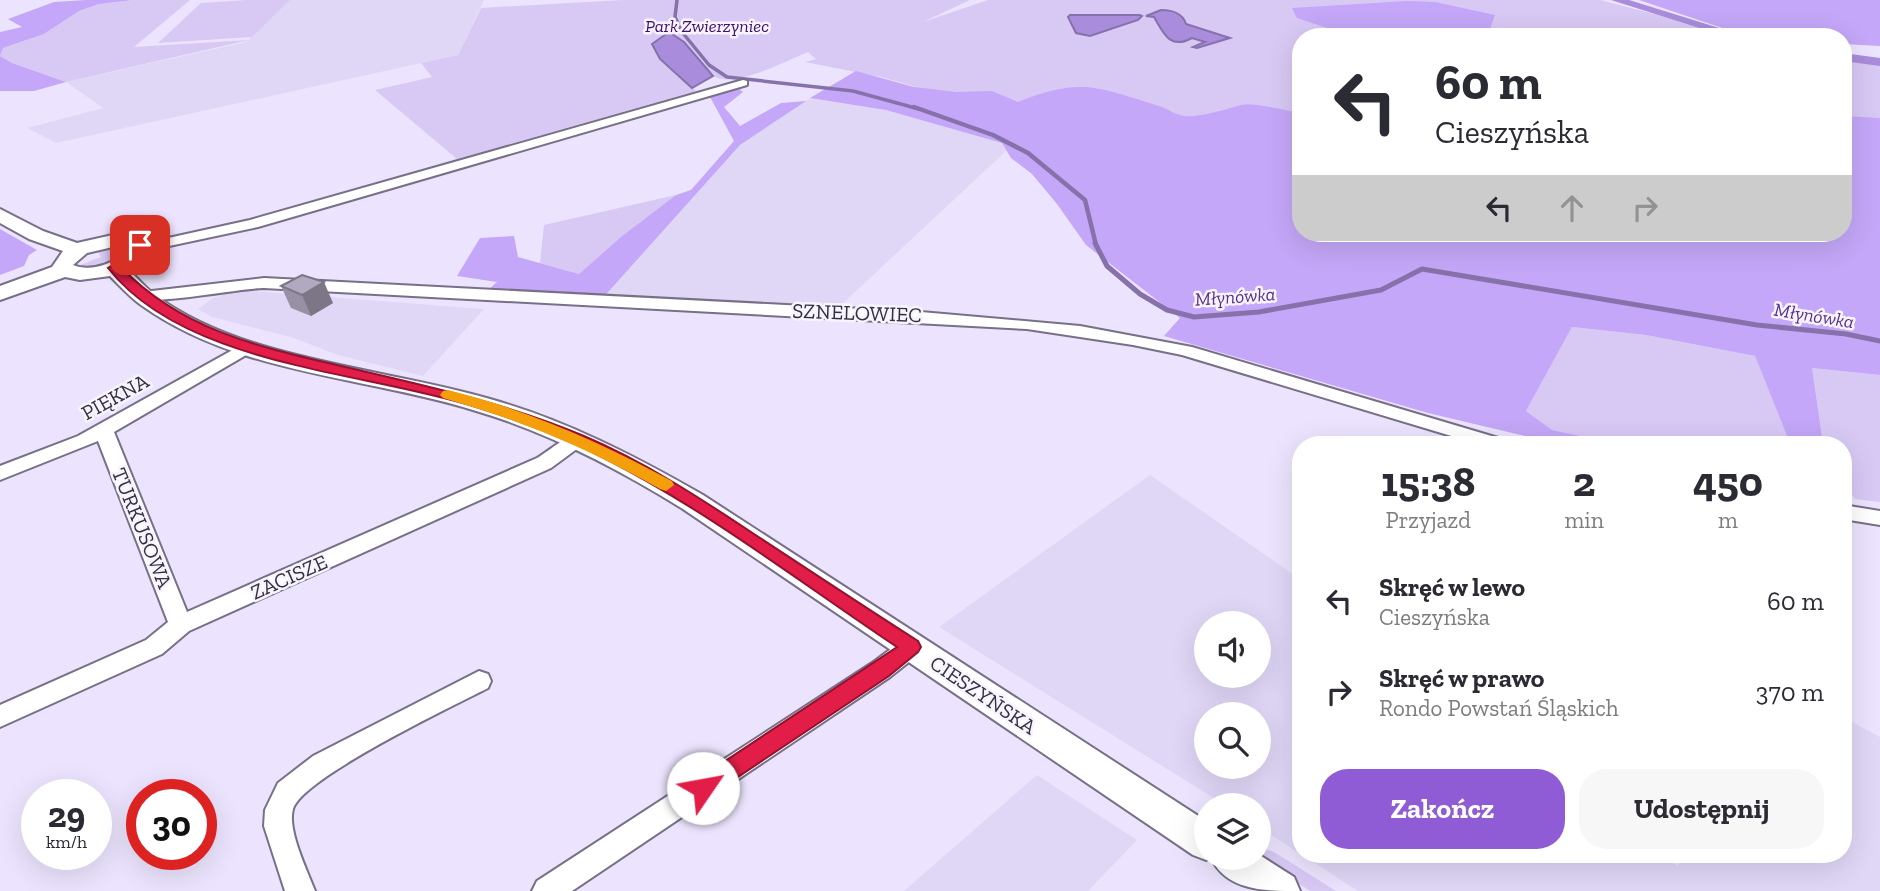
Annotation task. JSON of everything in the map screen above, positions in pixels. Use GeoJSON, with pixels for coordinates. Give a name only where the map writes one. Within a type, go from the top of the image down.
{"type":"FeatureCollection","features":[{"type":"Feature","properties":{"kind":"main road"},"geometry":{"type":"LineString","coordinates":[[0,215],[36,235],[79,250]]}},
{"type":"Feature","properties":{"kind":"main road"},"geometry":{"type":"LineString","coordinates":[[0,293],[65,270],[83,274],[114,268],[132,259],[141,248],[138,243],[121,240],[79,250],[65,260],[65,270]]}},
{"type":"Feature","properties":{"kind":"main road","name":"CIESZYŃSKA"},"geometry":{"type":"LineString","coordinates":[[114,268],[143,297],[172,317],[247,347],[481,403],[579,440],[635,468],[693,502],[1194,834]]}},
{"type":"Feature","properties":{"kind":"main road"},"geometry":{"type":"LineString","coordinates":[[1248,870],[1280,891]]}},
{"type":"Feature","properties":{"kind":"street"},"geometry":{"type":"LineString","coordinates":[[141,248],[260,222],[744,83]]}},
{"type":"Feature","properties":{"kind":"street","name":"SZNELOWIEC"},"geometry":{"type":"LineString","coordinates":[[143,297],[230,284],[264,283],[764,310],[942,316],[1070,329],[1141,340],[1186,351],[1471,436]]}},
{"type":"Feature","properties":{"kind":"street"},"geometry":{"type":"LineString","coordinates":[[172,317],[201,290]]}},
{"type":"Feature","properties":{"kind":"street","name":"PIĘKNA"},"geometry":{"type":"LineString","coordinates":[[0,473],[104,431],[247,347]]}},
{"type":"Feature","properties":{"kind":"street","name":"TURKUSOWA"},"geometry":{"type":"LineString","coordinates":[[104,431],[181,625]]}},
{"type":"Feature","properties":{"kind":"street","name":"ZACISZE"},"geometry":{"type":"LineString","coordinates":[[0,716],[154,647],[181,625],[544,463],[579,440]]}},
{"type":"Feature","properties":{"kind":"street"},"geometry":{"type":"LineString","coordinates":[[1852,513],[1880,518]]}},
{"type":"Feature","properties":{"kind":"street"},"geometry":{"type":"LineString","coordinates":[[547,891],[881,670],[911,647]]}},
{"type":"Feature","properties":{"kind":"street"},"geometry":{"type":"LineString","coordinates":[[300,891],[278,826],[279,810],[287,792],[322,764],[479,681]]}},
{"type":"Feature","properties":{"kind":"shaded area"},"geometry":{"type":"Polygon","coordinates":[[[133,0],[99,4],[79,11],[44,34],[3,48],[0,56],[0,32],[22,27],[8,19],[54,2],[133,0]]]}},
{"type":"Feature","properties":{"kind":"shaded area"},"geometry":{"type":"Polygon","coordinates":[[[290,0],[484,0],[458,55],[56,143],[27,128],[103,108],[66,82],[246,42],[290,0]]]}},
{"type":"Feature","properties":{"kind":"shaded area"},"geometry":{"type":"Polygon","coordinates":[[[1639,0],[1880,0],[1880,46],[1852,44],[1852,28],[1722,28],[1639,0]]]}},
{"type":"Feature","properties":{"kind":"shaded area"},"geometry":{"type":"Polygon","coordinates":[[[1407,1],[1435,2],[1495,15],[1490,28],[1328,28],[1297,18],[1292,8],[1407,1]]]}},
{"type":"Feature","properties":{"kind":"shaded area"},"geometry":{"type":"Polygon","coordinates":[[[1161,10],[1176,13],[1186,24],[1230,38],[1197,48],[1193,47],[1205,42],[1192,38],[1173,41],[1154,17],[1146,16],[1161,10]]]}},
{"type":"Feature","properties":{"kind":"shaded area"},"geometry":{"type":"Polygon","coordinates":[[[1142,16],[1138,20],[1090,36],[1076,33],[1068,17],[1142,16]]]}},
{"type":"Feature","properties":{"kind":"shaded area"},"geometry":{"type":"Polygon","coordinates":[[[669,32],[684,42],[713,76],[692,88],[660,59],[652,44],[669,32]]]}},
{"type":"Feature","properties":{"kind":"shaded area"},"geometry":{"type":"Polygon","coordinates":[[[0,56],[12,63],[66,82],[34,91],[0,91],[0,56]]]}},
{"type":"Feature","properties":{"kind":"shaded area"},"geometry":{"type":"Polygon","coordinates":[[[856,71],[914,87],[956,92],[992,91],[1018,102],[1058,89],[1074,87],[1104,90],[1184,116],[1246,104],[1292,111],[1292,242],[1852,242],[1852,116],[1880,118],[1880,375],[1812,368],[1822,436],[1787,436],[1755,356],[1646,335],[1572,327],[1526,411],[1552,430],[1581,436],[1524,436],[1428,413],[1164,336],[1180,318],[1086,245],[1057,204],[1032,174],[1011,158],[1002,143],[886,110],[810,98],[856,71]]]}},
{"type":"Feature","properties":{"kind":"shaded area"},"geometry":{"type":"Polygon","coordinates":[[[738,88],[743,92],[724,107],[740,126],[781,103],[806,101],[740,145],[601,300],[486,292],[497,282],[457,276],[480,238],[514,236],[518,257],[579,274],[622,236],[676,195],[691,190],[734,141],[709,95],[738,88]]]}},
{"type":"Feature","properties":{"kind":"shaded area"},"geometry":{"type":"Polygon","coordinates":[[[810,98],[886,110],[967,131],[1002,143],[1006,151],[839,307],[601,300],[740,145],[810,98]]]}},
{"type":"Feature","properties":{"kind":"shaded area"},"geometry":{"type":"Polygon","coordinates":[[[0,229],[37,250],[29,255],[24,266],[0,275],[0,229]]]}},
{"type":"Feature","properties":{"kind":"shaded area"},"geometry":{"type":"Polygon","coordinates":[[[239,290],[484,309],[423,376],[338,355],[291,337],[212,317],[198,309],[213,298],[239,290]]]}},
{"type":"Feature","properties":{"kind":"shaded area"},"geometry":{"type":"Polygon","coordinates":[[[1150,475],[1292,573],[1292,849],[1271,835],[1271,793],[1206,793],[939,627],[1150,475]]]}},
{"type":"Feature","properties":{"kind":"shaded area"},"geometry":{"type":"Polygon","coordinates":[[[1852,722],[1880,737],[1880,891],[1358,891],[1315,863],[1672,863],[1678,866],[1680,863],[1852,863],[1852,722]]]}},
{"type":"Feature","properties":{"kind":"shaded area"},"geometry":{"type":"Polygon","coordinates":[[[1037,775],[1137,840],[1088,891],[904,891],[1037,775]]]}},
{"type":"Feature","properties":{"kind":"green space"},"geometry":{"type":"Polygon","coordinates":[[[133,0],[190,0],[134,47],[249,40],[66,82],[12,63],[0,56],[3,48],[44,34],[79,11],[99,4],[133,0]]]}},
{"type":"Feature","properties":{"kind":"green space"},"geometry":{"type":"Polygon","coordinates":[[[290,0],[252,37],[158,43],[201,3],[290,0]]]}},
{"type":"Feature","properties":{"kind":"green space","name":"Park Zwierzyniec"},"geometry":{"type":"Polygon","coordinates":[[[622,0],[970,0],[923,22],[988,0],[1600,0],[1708,28],[1292,28],[1292,139],[934,92],[881,77],[805,62],[816,59],[808,52],[759,73],[720,79],[711,74],[687,47],[669,32],[652,45],[660,59],[696,91],[457,159],[375,90],[432,77],[421,63],[458,55],[481,8],[622,0]]]}},
{"type":"Feature","properties":{"kind":"green space"},"geometry":{"type":"Polygon","coordinates":[[[1852,60],[1880,62],[1880,119],[1852,119],[1852,60]]]}},
{"type":"Feature","properties":{"kind":"green space"},"geometry":{"type":"Polygon","coordinates":[[[676,195],[622,236],[579,274],[540,263],[544,225],[676,195]]]}},
{"type":"Feature","properties":{"kind":"green space"},"geometry":{"type":"Polygon","coordinates":[[[115,246],[127,250],[113,262],[99,266],[80,265],[101,257],[98,252],[80,257],[88,252],[115,246]]]}},
{"type":"Feature","properties":{"kind":"green space"},"geometry":{"type":"Polygon","coordinates":[[[1572,327],[1646,335],[1755,356],[1787,436],[1581,436],[1552,430],[1526,411],[1572,327]]]}},
{"type":"Feature","properties":{"kind":"green space"},"geometry":{"type":"Polygon","coordinates":[[[1812,368],[1880,375],[1880,502],[1855,499],[1852,495],[1852,436],[1822,436],[1812,368]]]}},
{"type":"Feature","properties":{"kind":"green space"},"geometry":{"type":"Polygon","coordinates":[[[1271,851],[1336,891],[1310,891],[1271,866],[1271,851]]]}},
{"type":"Feature","properties":{"kind":"building"},"geometry":{"type":"Polygon","coordinates":[[[302,275],[324,282],[302,295],[281,286],[302,275]]]}},
{"type":"Feature","properties":{"kind":"waterway","name":"Młynówka"},"geometry":{"type":"LineString","coordinates":[[677,0],[675,17],[682,32],[709,65],[727,77],[853,91],[919,109]]}},
{"type":"Feature","properties":{"kind":"waterway"},"geometry":{"type":"LineString","coordinates":[[1617,0],[1712,28]]}},
{"type":"Feature","properties":{"kind":"waterway"},"geometry":{"type":"LineString","coordinates":[[1852,58],[1880,62]]}},
{"type":"Feature","properties":{"kind":"waterway","name":"Młynówka"},"geometry":{"type":"LineString","coordinates":[[914,107],[993,135],[1028,153],[1085,200],[1096,245]]}},
{"type":"Feature","properties":{"kind":"waterway","name":"Młynówka"},"geometry":{"type":"LineString","coordinates":[[1096,245],[1107,266],[1140,294],[1167,310],[1194,317],[1259,312],[1381,290],[1422,269],[1757,325],[1846,334],[1880,341]]}},
{"type":"Feature","properties":{"kind":"slow traffic"},"geometry":{"type":"LineString","coordinates":[[448,395],[509,412],[561,432],[666,485]]}},
{"type":"Feature","properties":{"kind":"route"},"geometry":{"type":"LineString","coordinates":[[140,245],[137,255],[114,268],[138,293],[182,322],[247,347],[481,403],[579,440],[662,482],[911,647],[881,670],[703,788]]}}]}
